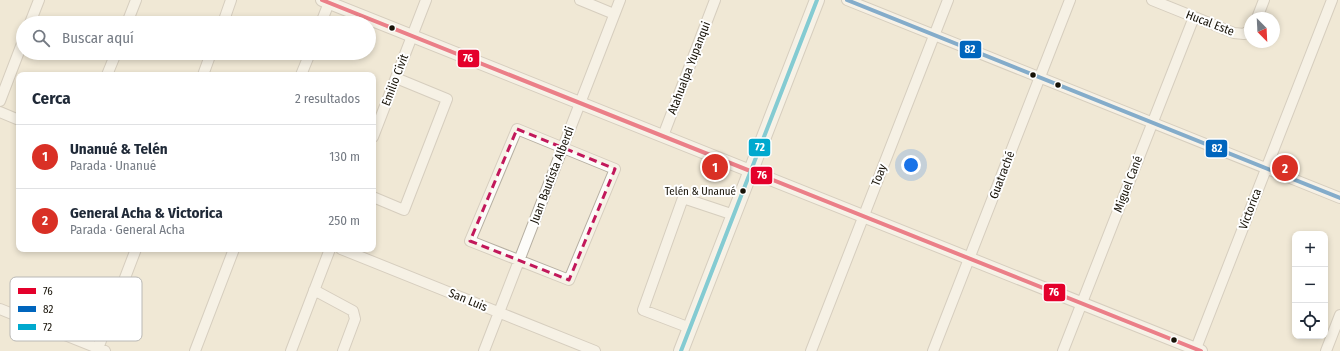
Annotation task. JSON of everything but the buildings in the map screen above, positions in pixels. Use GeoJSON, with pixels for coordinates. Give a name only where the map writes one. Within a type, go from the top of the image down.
{"type":"FeatureCollection","features":[{"type":"Feature","properties":{"kind":"main road"},"geometry":{"type":"LineString","coordinates":[[681,351],[817,0]]}},
{"type":"Feature","properties":{"kind":"street"},"geometry":{"type":"LineString","coordinates":[[33,16],[39,0]]}},
{"type":"Feature","properties":{"kind":"street"},"geometry":{"type":"LineString","coordinates":[[130,16],[136,0]]}},
{"type":"Feature","properties":{"kind":"street"},"geometry":{"type":"LineString","coordinates":[[225,16],[231,0]]}},
{"type":"Feature","properties":{"kind":"street","name":"Emilio Civit"},"geometry":{"type":"LineString","coordinates":[[376,129],[426,0]]}},
{"type":"Feature","properties":{"kind":"street"},"geometry":{"type":"LineString","coordinates":[[580,0],[614,14]]}},
{"type":"Feature","properties":{"kind":"street","name":"Juan Bautista Alberdi"},"geometry":{"type":"LineString","coordinates":[[484,351],[620,0]]}},
{"type":"Feature","properties":{"kind":"street","name":"Atahualpa Yupanqui"},"geometry":{"type":"LineString","coordinates":[[663,136],[715,0]]}},
{"type":"Feature","properties":{"kind":"street"},"geometry":{"type":"LineString","coordinates":[[847,0],[1340,198]]}},
{"type":"Feature","properties":{"kind":"street","name":"Toay"},"geometry":{"type":"LineString","coordinates":[[811,351],[948,0]]}},
{"type":"Feature","properties":{"kind":"street","name":"Guatraché"},"geometry":{"type":"LineString","coordinates":[[933,351],[1070,0]]}},
{"type":"Feature","properties":{"kind":"street","name":"Hucal Este"},"geometry":{"type":"LineString","coordinates":[[1152,0],[1238,34],[1244,32]]}},
{"type":"Feature","properties":{"kind":"street"},"geometry":{"type":"LineString","coordinates":[[1259,12],[1264,0]]}},
{"type":"Feature","properties":{"kind":"street","name":"Victorica"},"geometry":{"type":"LineString","coordinates":[[1197,350],[1332,0]]}},
{"type":"Feature","properties":{"kind":"street"},"geometry":{"type":"LineString","coordinates":[[323,16],[327,1],[363,16]]}},
{"type":"Feature","properties":{"kind":"street","name":"Miguel Cané"},"geometry":{"type":"LineString","coordinates":[[1063,351],[1194,17]]}},
{"type":"Feature","properties":{"kind":"street"},"geometry":{"type":"LineString","coordinates":[[376,21],[1197,350]]}},
{"type":"Feature","properties":{"kind":"street"},"geometry":{"type":"LineString","coordinates":[[0,101],[16,60]]}},
{"type":"Feature","properties":{"kind":"street"},"geometry":{"type":"LineString","coordinates":[[108,72],[113,60]]}},
{"type":"Feature","properties":{"kind":"street"},"geometry":{"type":"LineString","coordinates":[[204,72],[208,60]]}},
{"type":"Feature","properties":{"kind":"street"},"geometry":{"type":"LineString","coordinates":[[302,72],[307,60]]}},
{"type":"Feature","properties":{"kind":"street"},"geometry":{"type":"LineString","coordinates":[[376,198],[404,210],[447,99],[396,78]]}},
{"type":"Feature","properties":{"kind":"street"},"geometry":{"type":"LineString","coordinates":[[0,112],[16,119]]}},
{"type":"Feature","properties":{"kind":"street"},"geometry":{"type":"LineString","coordinates":[[517,129],[615,169],[569,280],[519,260],[470,241],[517,129]]}},
{"type":"Feature","properties":{"kind":"street"},"geometry":{"type":"LineString","coordinates":[[690,328],[643,310],[683,198],[734,215]]}},
{"type":"Feature","properties":{"kind":"street"},"geometry":{"type":"LineString","coordinates":[[126,277],[135,252]]}},
{"type":"Feature","properties":{"kind":"street"},"geometry":{"type":"LineString","coordinates":[[195,351],[233,252]]}},
{"type":"Feature","properties":{"kind":"street"},"geometry":{"type":"LineString","coordinates":[[290,351],[329,252]]}},
{"type":"Feature","properties":{"kind":"street","name":"San Luis"},"geometry":{"type":"LineString","coordinates":[[349,252],[595,351]]}},
{"type":"Feature","properties":{"kind":"street"},"geometry":{"type":"LineString","coordinates":[[314,290],[353,311],[355,319],[342,351]]}},
{"type":"Feature","properties":{"kind":"street"},"geometry":{"type":"LineString","coordinates":[[0,309],[10,313]]}},
{"type":"Feature","properties":{"kind":"street"},"geometry":{"type":"LineString","coordinates":[[1326,351],[1340,316]]}},
{"type":"Feature","properties":{"kind":"street"},"geometry":{"type":"LineString","coordinates":[[78,341],[100,350]]}},
{"type":"Feature","properties":{"kind":"highlighted area"},"geometry":{"type":"Polygon","coordinates":[[[517,129],[615,169],[569,280],[470,241],[517,129]]]}},
{"type":"Feature","properties":{"kind":"transit line","name":"76"},"geometry":{"type":"LineString","coordinates":[[322,0],[362,16]]}},
{"type":"Feature","properties":{"kind":"transit line","name":"72"},"geometry":{"type":"LineString","coordinates":[[681,351],[817,0]]}},
{"type":"Feature","properties":{"kind":"transit line","name":"82"},"geometry":{"type":"LineString","coordinates":[[847,0],[1340,198]]}},
{"type":"Feature","properties":{"kind":"transit line","name":"76"},"geometry":{"type":"LineString","coordinates":[[376,22],[1201,351]]}},
{"type":"Feature","properties":{"kind":"place","name":"Unanué & Telén"},"geometry":{"type":"Point","coordinates":[715,167]}},
{"type":"Feature","properties":{"kind":"place","name":"General Acha & Victorica"},"geometry":{"type":"Point","coordinates":[1285,168]}},
{"type":"Feature","properties":{"kind":"place","name":"Telén & Unanué"},"geometry":{"type":"Point","coordinates":[743,191]}}]}
